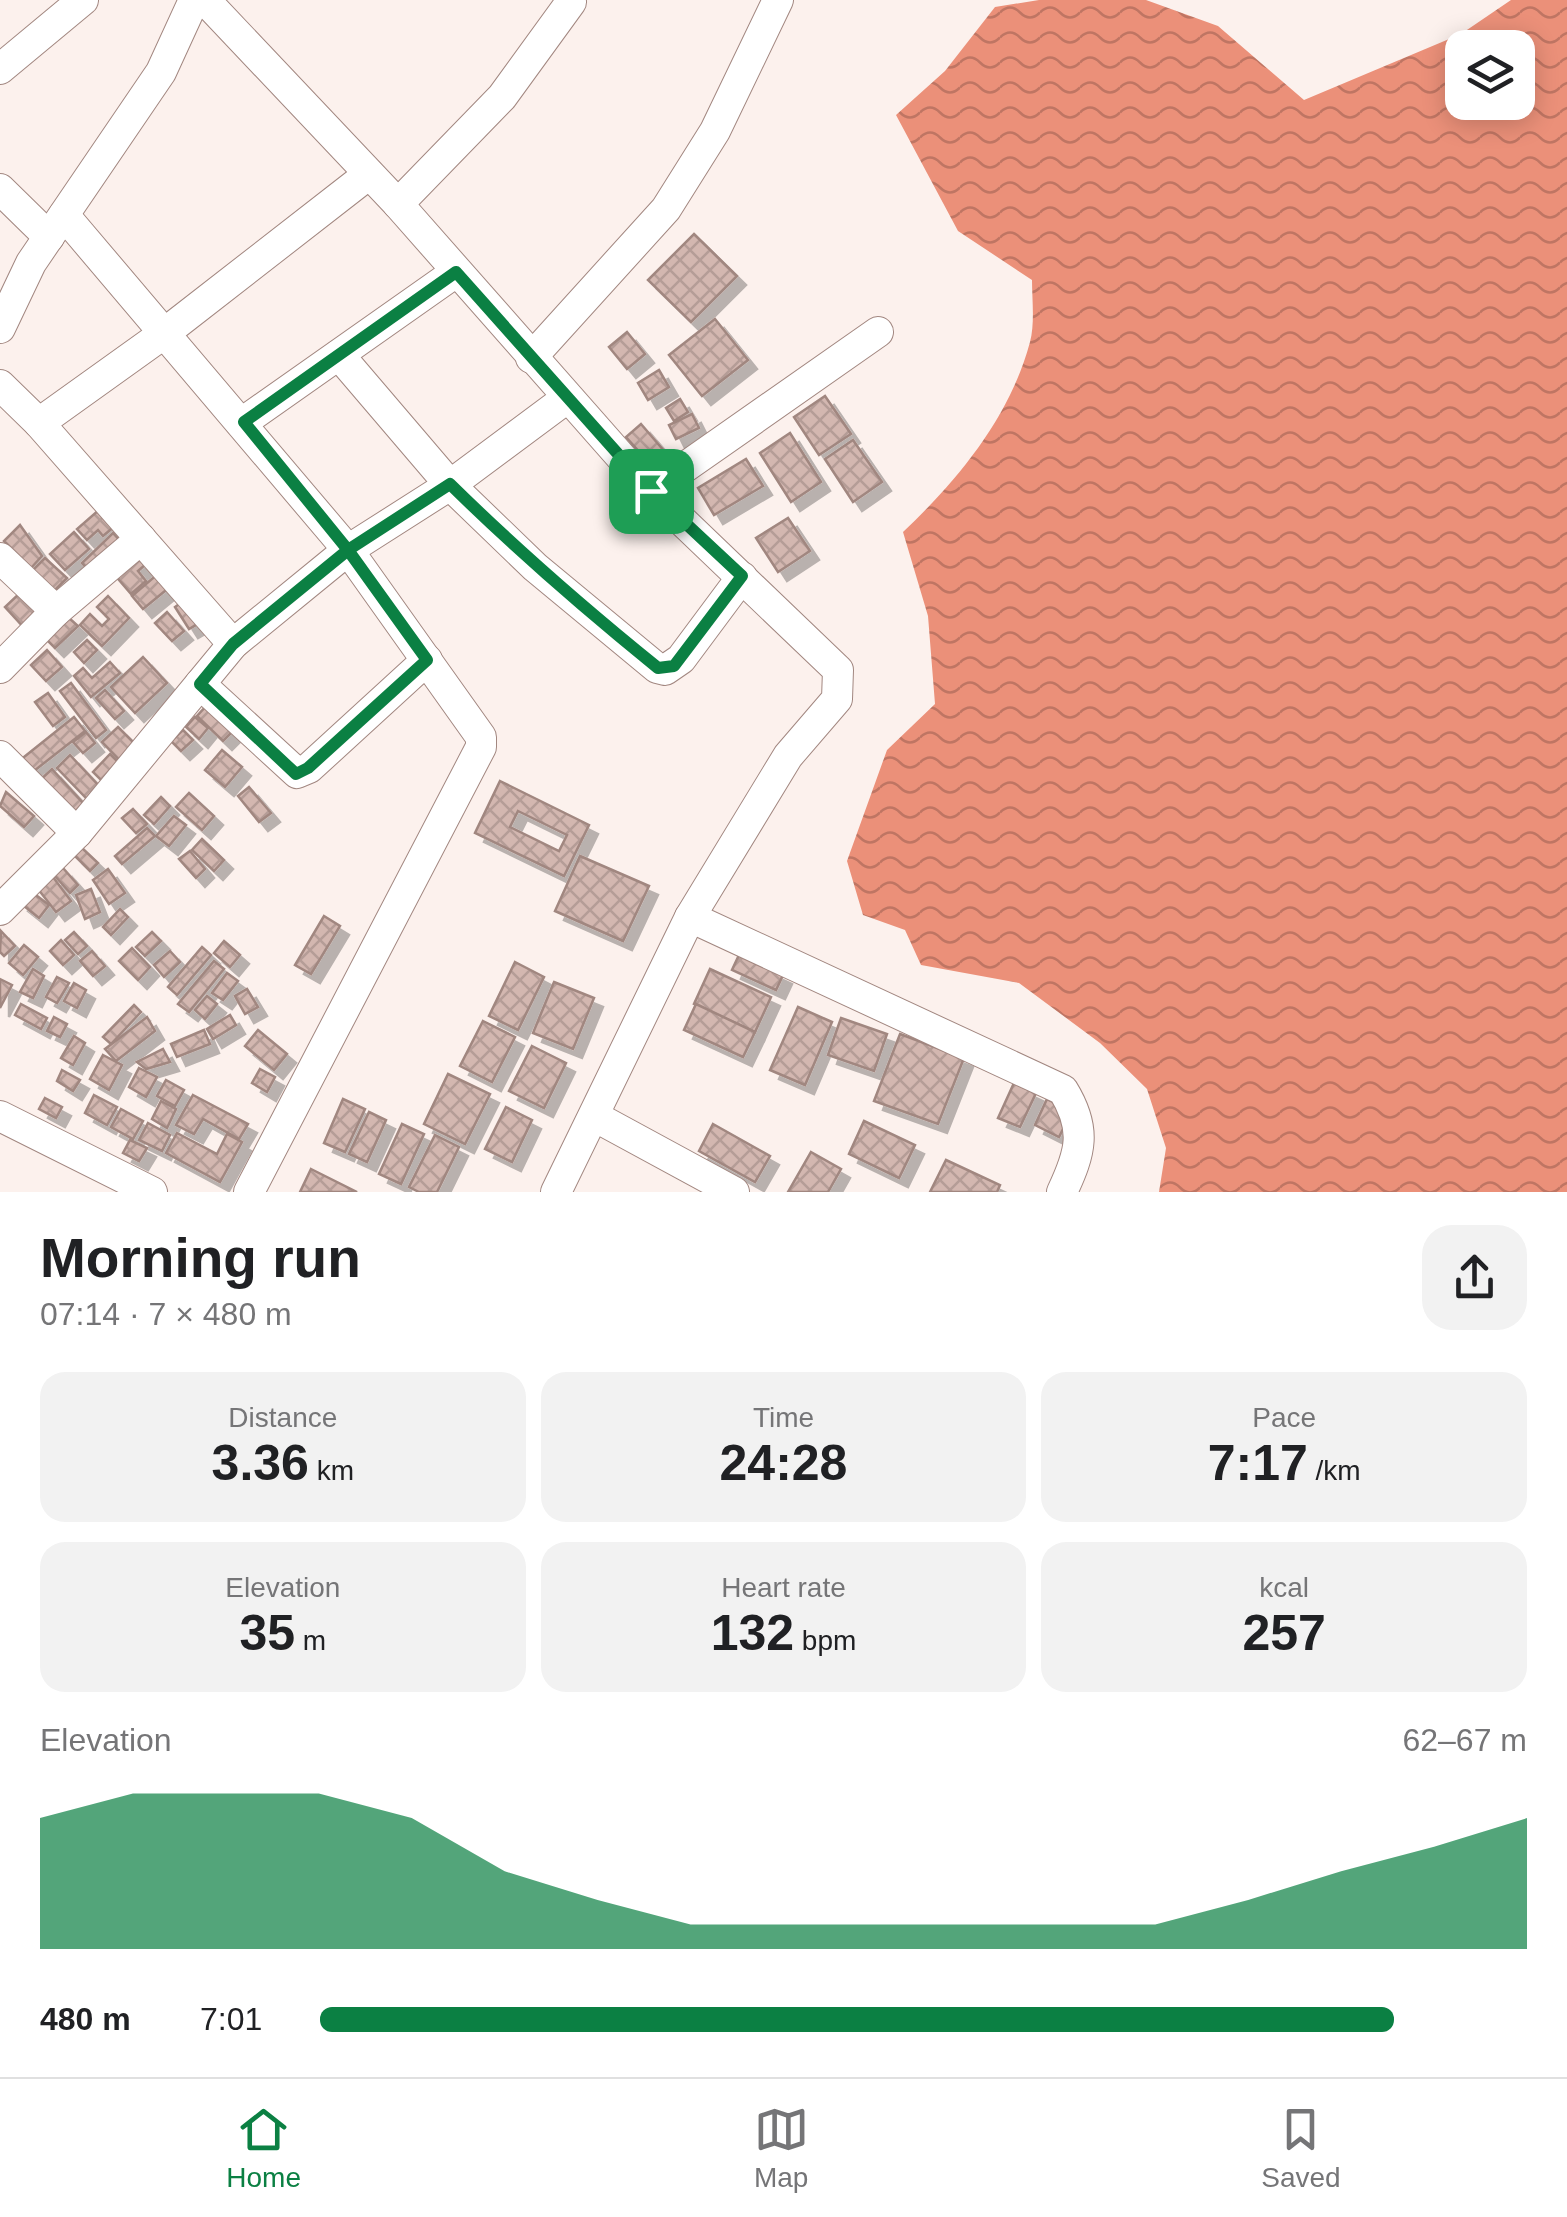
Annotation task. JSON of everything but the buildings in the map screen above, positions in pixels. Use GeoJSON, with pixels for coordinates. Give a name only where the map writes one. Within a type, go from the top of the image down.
{"type":"FeatureCollection","features":[{"type":"Feature","properties":{"kind":"street"},"geometry":{"type":"LineString","coordinates":[[0,69],[83,0]]}},
{"type":"Feature","properties":{"kind":"street"},"geometry":{"type":"LineString","coordinates":[[0,328],[56,226],[161,72],[194,0]]}},
{"type":"Feature","properties":{"kind":"street"},"geometry":{"type":"LineString","coordinates":[[205,0],[398,204],[651,491],[838,670],[837,699],[788,756],[690,917],[556,1192]]}},
{"type":"Feature","properties":{"kind":"street"},"geometry":{"type":"LineString","coordinates":[[531,358],[666,209],[715,131],[778,0]]}},
{"type":"Feature","properties":{"kind":"street"},"geometry":{"type":"LineString","coordinates":[[398,204],[502,96],[570,1]]}},
{"type":"Feature","properties":{"kind":"street"},"geometry":{"type":"LineString","coordinates":[[40,423],[166,332],[370,174]]}},
{"type":"Feature","properties":{"kind":"street"},"geometry":{"type":"LineString","coordinates":[[0,189],[56,226],[166,332],[348,550],[477,730],[480,746],[249,1192]]}},
{"type":"Feature","properties":{"kind":"street"},"geometry":{"type":"LineString","coordinates":[[244,422],[456,272]]}},
{"type":"Feature","properties":{"kind":"street"},"geometry":{"type":"LineString","coordinates":[[651,491],[878,332]]}},
{"type":"Feature","properties":{"kind":"street"},"geometry":{"type":"LineString","coordinates":[[339,356],[450,484],[534,567],[658,668],[665,670],[681,660],[742,576]]}},
{"type":"Feature","properties":{"kind":"street"},"geometry":{"type":"LineString","coordinates":[[0,386],[40,423],[233,644]]}},
{"type":"Feature","properties":{"kind":"street"},"geometry":{"type":"LineString","coordinates":[[0,910],[78,833],[233,644],[348,550],[450,484],[567,398]]}},
{"type":"Feature","properties":{"kind":"street"},"geometry":{"type":"LineString","coordinates":[[0,668],[56,612],[141,539]]}},
{"type":"Feature","properties":{"kind":"street"},"geometry":{"type":"LineString","coordinates":[[0,558],[56,612]]}},
{"type":"Feature","properties":{"kind":"street"},"geometry":{"type":"LineString","coordinates":[[200,684],[296,774],[308,768],[427,660]]}},
{"type":"Feature","properties":{"kind":"street"},"geometry":{"type":"LineString","coordinates":[[0,756],[78,833]]}},
{"type":"Feature","properties":{"kind":"street"},"geometry":{"type":"LineString","coordinates":[[690,917],[1063,1090],[1079,1116],[1082,1150],[1062,1192]]}},
{"type":"Feature","properties":{"kind":"street"},"geometry":{"type":"LineString","coordinates":[[0,1116],[152,1192]]}},
{"type":"Feature","properties":{"kind":"street"},"geometry":{"type":"LineString","coordinates":[[594,1116],[734,1192]]}},
{"type":"Feature","properties":{"kind":"water"},"geometry":{"type":"Polygon","coordinates":[[[1039,0],[1146,0],[1218,26],[1304,100],[1445,41],[1445,120],[1535,120],[1535,30],[1467,30],[1511,0],[1567,0],[1567,1192],[1159,1192],[1166,1148],[1147,1089],[1100,1043],[1019,983],[921,965],[905,930],[863,915],[847,861],[887,750],[935,704],[928,616],[903,532],[980,446],[1009,396],[1032,335],[1032,280],[958,231],[896,115],[945,71],[995,7],[1039,0]]]}},
{"type":"Feature","properties":{"kind":"route"},"geometry":{"type":"LineString","coordinates":[[651,491],[456,272],[244,422],[348,550],[233,644],[200,684],[254,730],[289,769],[296,774],[308,768],[427,660],[348,550],[450,484],[534,567],[665,670],[681,660],[742,576],[651,491]]}}]}
